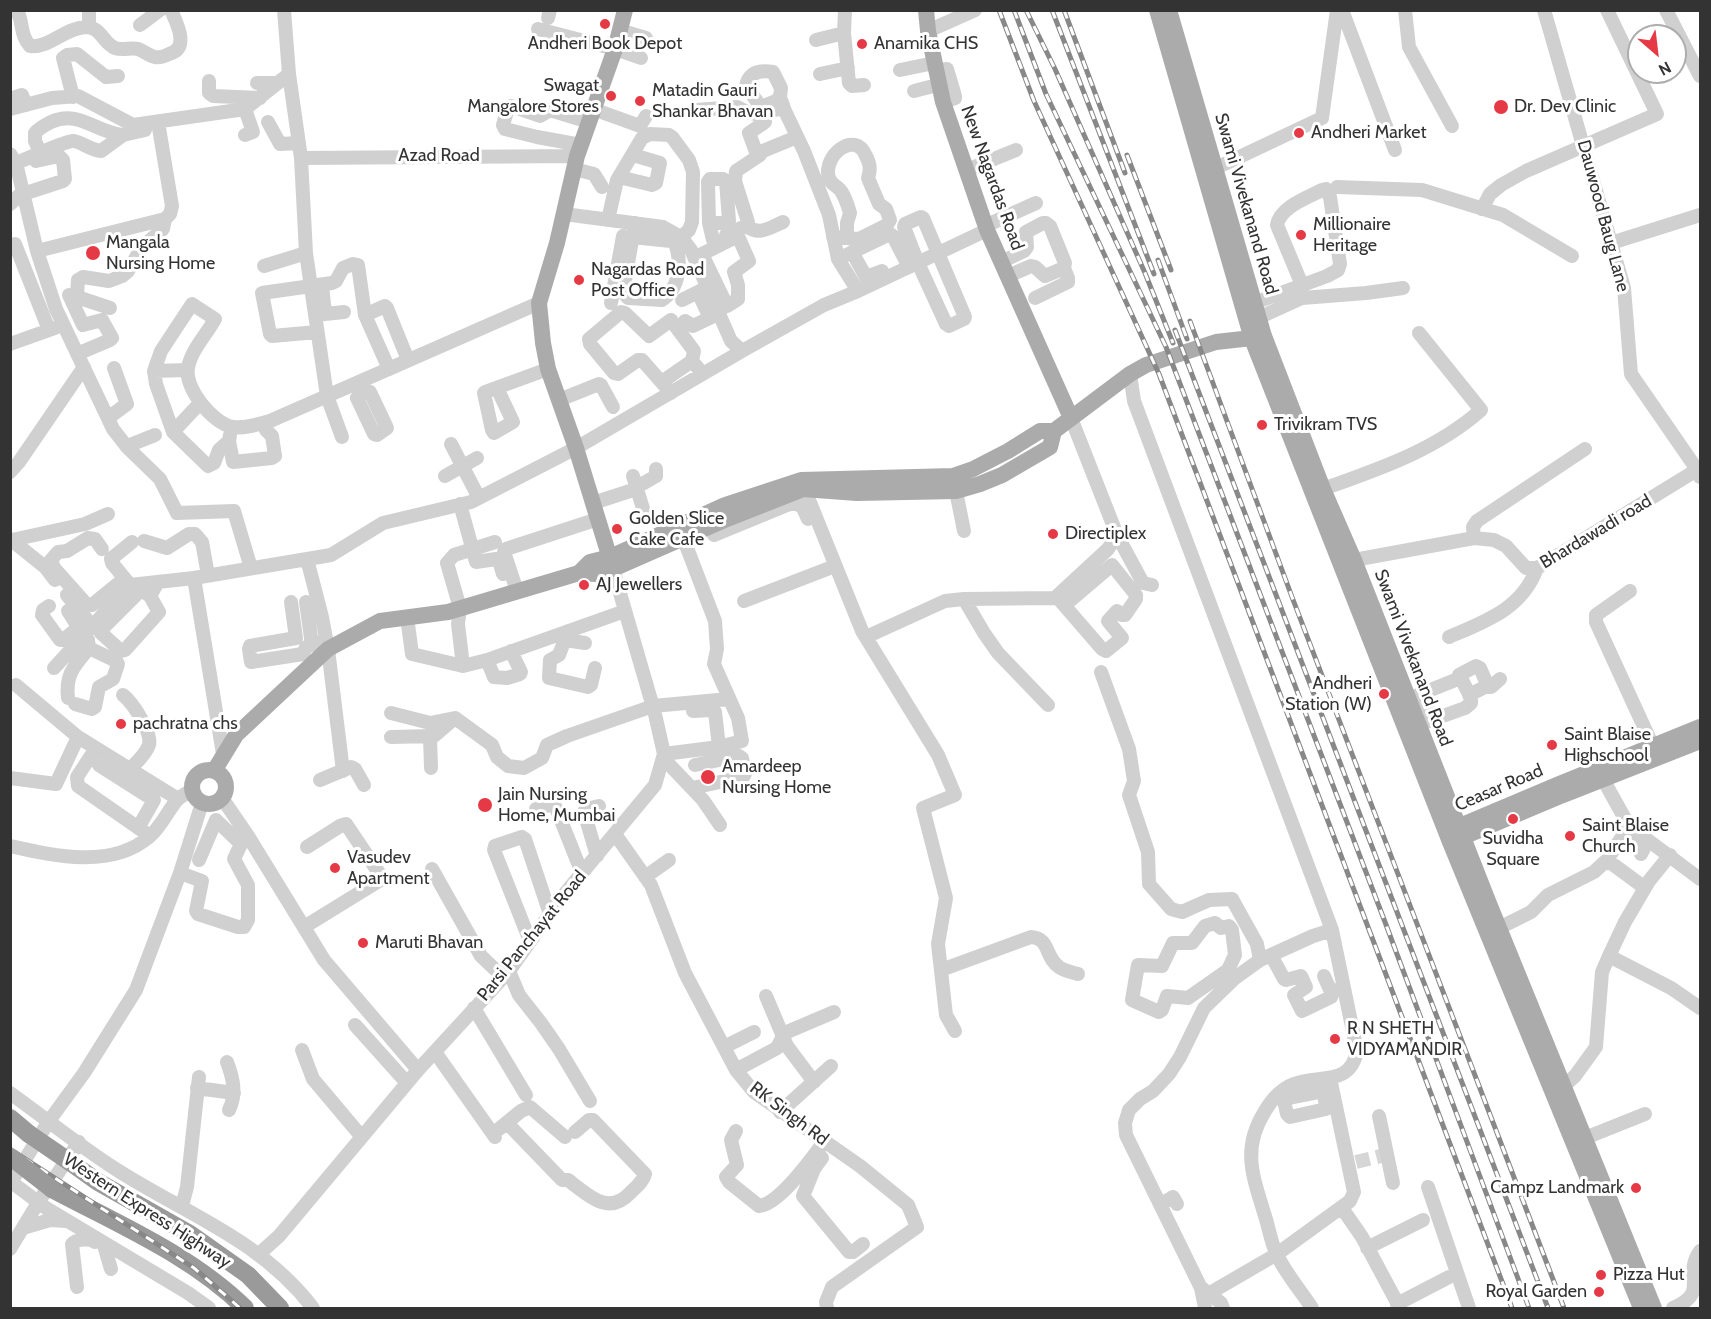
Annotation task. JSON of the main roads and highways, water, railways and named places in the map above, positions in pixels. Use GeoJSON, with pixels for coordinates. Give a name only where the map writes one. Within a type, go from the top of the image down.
{"type":"FeatureCollection","features":[{"type":"Feature","properties":{"kind":"highway","name":"Western Express Highway"},"geometry":{"type":"LineString","coordinates":[[10,1118],[98,1182],[190,1234],[248,1275],[280,1308]]}},
{"type":"Feature","properties":{"kind":"highway","name":"Western Express Highway"},"geometry":{"type":"LineString","coordinates":[[11,1158],[45,1195],[177,1256],[209,1277],[241,1308]]}},
{"type":"Feature","properties":{"kind":"main road","name":"New Nagardas Road"},"geometry":{"type":"LineString","coordinates":[[926,10],[928,31],[942,76],[943,102],[986,228],[1071,418]]}},
{"type":"Feature","properties":{"kind":"main road","name":"Swami Vivekanand Road"},"geometry":{"type":"LineString","coordinates":[[1157,10],[1258,337],[1455,835],[1498,929],[1654,1308]]}},
{"type":"Feature","properties":{"kind":"main road","name":"Swami Vivekanand Road"},"geometry":{"type":"LineString","coordinates":[[1169,10],[1256,311],[1258,337],[1415,696],[1425,722],[1455,835]]}},
{"type":"Feature","properties":{"kind":"main road"},"geometry":{"type":"LineString","coordinates":[[611,563],[549,369],[543,343],[539,303],[557,243],[577,156],[615,49],[622,22]]}},
{"type":"Feature","properties":{"kind":"main road"},"geometry":{"type":"LineString","coordinates":[[214,771],[236,735],[322,645],[380,621],[448,612],[579,573],[590,562],[611,563],[684,540],[765,509],[802,484],[857,493],[956,491],[1002,475],[1071,418],[1130,374],[1146,365],[1216,342],[1258,337]]}},
{"type":"Feature","properties":{"kind":"main road"},"geometry":{"type":"LineString","coordinates":[[611,563],[725,505],[802,484],[952,476],[1048,436]]}},
{"type":"Feature","properties":{"kind":"main road","name":"Ceasar Road"},"geometry":{"type":"LineString","coordinates":[[1656,753],[1701,727]]}},
{"type":"Feature","properties":{"kind":"main road","name":"Ceasar Road"},"geometry":{"type":"LineString","coordinates":[[1455,835],[1600,774],[1656,753],[1701,741]]}},
{"type":"Feature","properties":{"kind":"main road"},"geometry":{"type":"LineString","coordinates":[[214,771],[225,783],[226,788],[222,798],[213,804],[191,797],[192,784],[198,775],[214,771]]}},
{"type":"Feature","properties":{"kind":"main road","name":"Swami Vivekanand Road"},"geometry":{"type":"LineString","coordinates":[[1498,929],[1641,1308]]}},
{"type":"Feature","properties":{"kind":"tunnel"},"geometry":{"type":"LineString","coordinates":[[1356,1162],[1385,1155]]}},
{"type":"Feature","properties":{"kind":"railway"},"geometry":{"type":"LineString","coordinates":[[999,10],[1034,101],[1159,374],[1512,1308]]}},
{"type":"Feature","properties":{"kind":"railway"},"geometry":{"type":"LineString","coordinates":[[1014,10],[1046,94],[1166,347],[1529,1308]]}},
{"type":"Feature","properties":{"kind":"railway"},"geometry":{"type":"LineString","coordinates":[[1026,10],[1055,69],[1145,273],[1173,343]]}},
{"type":"Feature","properties":{"kind":"railway"},"geometry":{"type":"LineString","coordinates":[[1052,10],[1154,274]]}},
{"type":"Feature","properties":{"kind":"railway"},"geometry":{"type":"LineString","coordinates":[[1064,10],[1125,173]]}},
{"type":"Feature","properties":{"kind":"railway"},"geometry":{"type":"LineString","coordinates":[[1127,155],[1171,270]]}},
{"type":"Feature","properties":{"kind":"railway"},"geometry":{"type":"LineString","coordinates":[[1158,260],[1187,339]]}},
{"type":"Feature","properties":{"kind":"railway"},"geometry":{"type":"LineString","coordinates":[[1190,321],[1292,597],[1564,1308]]}},
{"type":"Feature","properties":{"kind":"railway"},"geometry":{"type":"LineString","coordinates":[[1175,330],[1548,1308]]}},
{"type":"Feature","properties":{"kind":"railway"},"geometry":{"type":"LineString","coordinates":[[10,1149],[194,1268],[240,1308]]}},
{"type":"Feature","properties":{"kind":"place","name":"Andheri Book Depot"},"geometry":{"type":"Point","coordinates":[605,24]}},
{"type":"Feature","properties":{"kind":"place","name":"Anamika CHS"},"geometry":{"type":"Point","coordinates":[862,44]}},
{"type":"Feature","properties":{"kind":"place","name":"Swagat Mangalore Stores"},"geometry":{"type":"Point","coordinates":[611,96]}},
{"type":"Feature","properties":{"kind":"place","name":"Matadin Gauri Shankar Bhavan"},"geometry":{"type":"Point","coordinates":[640,101]}},
{"type":"Feature","properties":{"kind":"place","name":"Dr. Dev Clinic"},"geometry":{"type":"Point","coordinates":[1501,107]}},
{"type":"Feature","properties":{"kind":"place","name":"Andheri Market"},"geometry":{"type":"Point","coordinates":[1299,133]}},
{"type":"Feature","properties":{"kind":"place","name":"Millionaire Heritage"},"geometry":{"type":"Point","coordinates":[1301,235]}},
{"type":"Feature","properties":{"kind":"place","name":"Mangala Nursing Home"},"geometry":{"type":"Point","coordinates":[93,253]}},
{"type":"Feature","properties":{"kind":"place","name":"Nagardas Road Post Office"},"geometry":{"type":"Point","coordinates":[579,280]}},
{"type":"Feature","properties":{"kind":"place","name":"Trivikram TVS"},"geometry":{"type":"Point","coordinates":[1262,425]}},
{"type":"Feature","properties":{"kind":"place","name":"Golden Slice Cake Cafe"},"geometry":{"type":"Point","coordinates":[617,529]}},
{"type":"Feature","properties":{"kind":"place","name":"Directiplex"},"geometry":{"type":"Point","coordinates":[1053,534]}},
{"type":"Feature","properties":{"kind":"place","name":"AJ Jewellers"},"geometry":{"type":"Point","coordinates":[584,585]}},
{"type":"Feature","properties":{"kind":"place","name":"Andheri Station (W)"},"geometry":{"type":"Point","coordinates":[1384,694]}},
{"type":"Feature","properties":{"kind":"place","name":"pachratna chs"},"geometry":{"type":"Point","coordinates":[121,724]}},
{"type":"Feature","properties":{"kind":"place","name":"Saint Blaise Highschool"},"geometry":{"type":"Point","coordinates":[1552,745]}},
{"type":"Feature","properties":{"kind":"place","name":"Amardeep Nursing Home"},"geometry":{"type":"Point","coordinates":[708,777]}},
{"type":"Feature","properties":{"kind":"place","name":"Jain Nursing Home, Mumbai"},"geometry":{"type":"Point","coordinates":[485,805]}},
{"type":"Feature","properties":{"kind":"place","name":"Suvidha Square"},"geometry":{"type":"Point","coordinates":[1513,819]}},
{"type":"Feature","properties":{"kind":"place","name":"Saint Blaise Church"},"geometry":{"type":"Point","coordinates":[1570,836]}},
{"type":"Feature","properties":{"kind":"place","name":"Vasudev Apartment"},"geometry":{"type":"Point","coordinates":[335,868]}},
{"type":"Feature","properties":{"kind":"place","name":"Maruti Bhavan"},"geometry":{"type":"Point","coordinates":[363,943]}},
{"type":"Feature","properties":{"kind":"place","name":"R N SHETH VIDYAMANDIR"},"geometry":{"type":"Point","coordinates":[1335,1039]}},
{"type":"Feature","properties":{"kind":"place","name":"Campz Landmark"},"geometry":{"type":"Point","coordinates":[1636,1188]}},
{"type":"Feature","properties":{"kind":"place","name":"Pizza Hut"},"geometry":{"type":"Point","coordinates":[1601,1275]}},
{"type":"Feature","properties":{"kind":"place","name":"Royal Garden"},"geometry":{"type":"Point","coordinates":[1599,1292]}}]}
